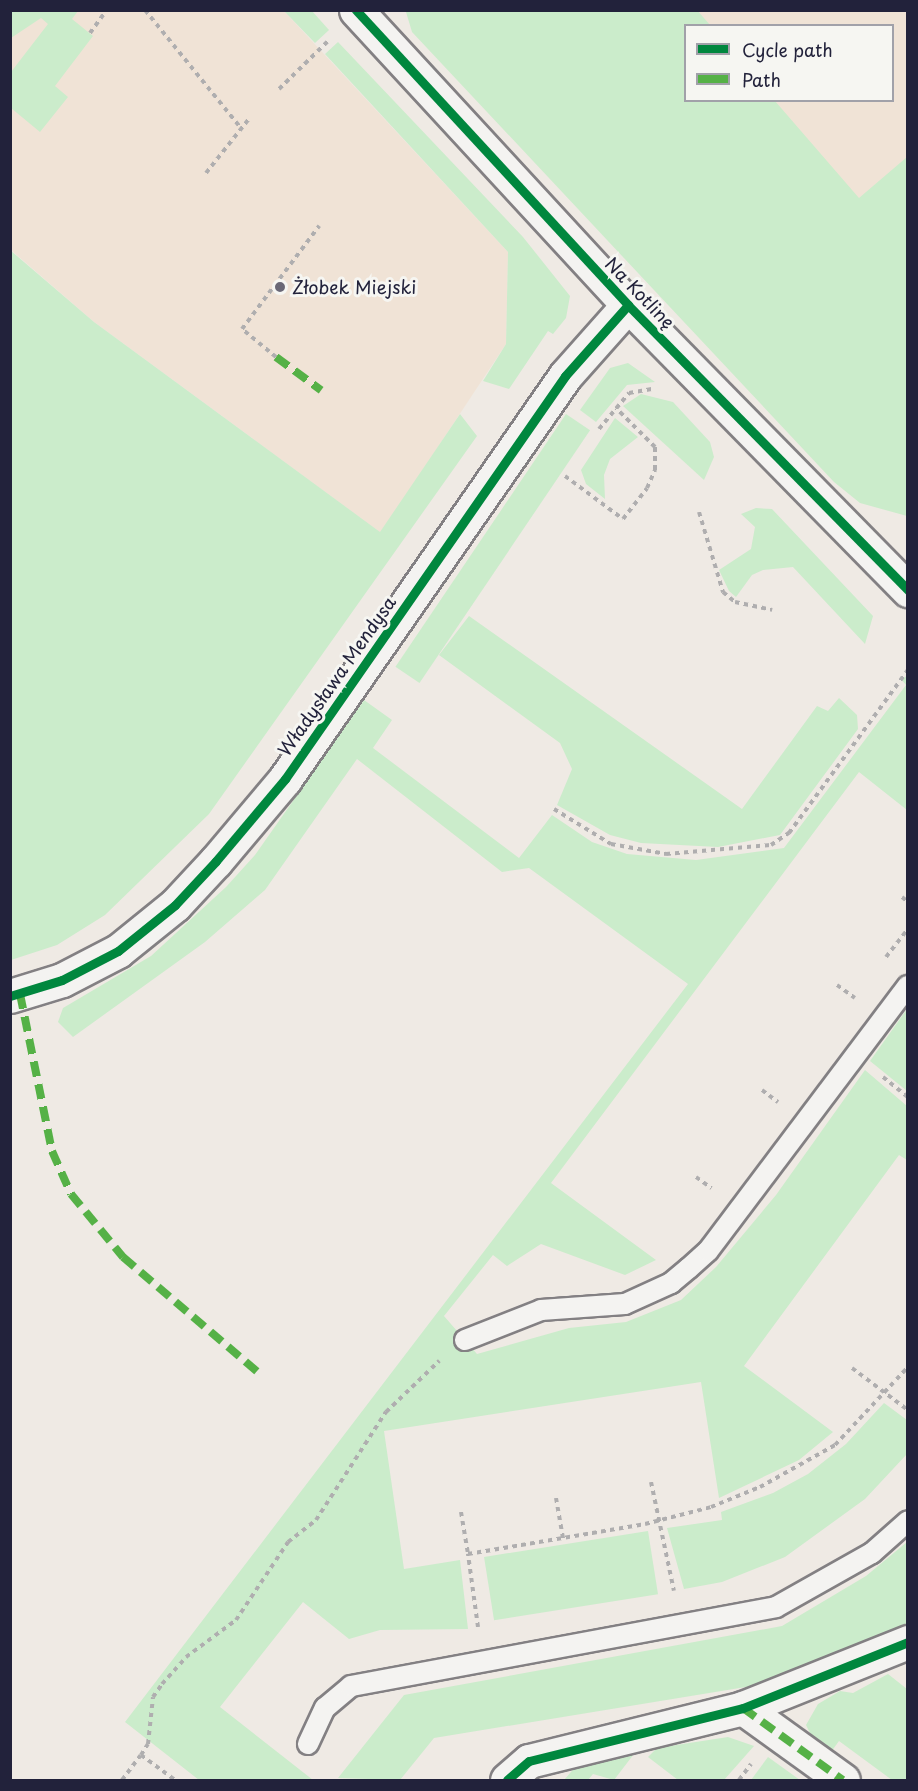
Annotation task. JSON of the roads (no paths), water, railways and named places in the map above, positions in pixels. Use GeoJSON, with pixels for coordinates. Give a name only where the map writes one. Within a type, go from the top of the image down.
{"type":"FeatureCollection","features":[{"type":"Feature","properties":{"kind":"street","name":"Na Kotlinę"},"geometry":{"type":"LineString","coordinates":[[356,10],[628,305],[908,590]]}},
{"type":"Feature","properties":{"kind":"street","name":"Władysława Mendysa"},"geometry":{"type":"LineString","coordinates":[[10,996],[62,980],[118,951],[175,905],[230,845],[350,688],[565,376],[628,305]]}},
{"type":"Feature","properties":{"kind":"street"},"geometry":{"type":"LineString","coordinates":[[507,1780],[529,1761],[743,1708],[908,1642]]}},
{"type":"Feature","properties":{"kind":"street"},"geometry":{"type":"LineString","coordinates":[[743,1708],[843,1780]]}},
{"type":"Feature","properties":{"kind":"lane"},"geometry":{"type":"LineString","coordinates":[[465,1340],[541,1310],[625,1304],[670,1283],[689,1269],[708,1251],[908,986]]}},
{"type":"Feature","properties":{"kind":"lane"},"geometry":{"type":"LineString","coordinates":[[308,1744],[325,1708],[351,1686],[776,1607],[807,1593],[872,1553],[908,1521]]}},
{"type":"Feature","properties":{"kind":"place","name":"Żłobek Miejski"},"geometry":{"type":"Point","coordinates":[280,287]}}]}
